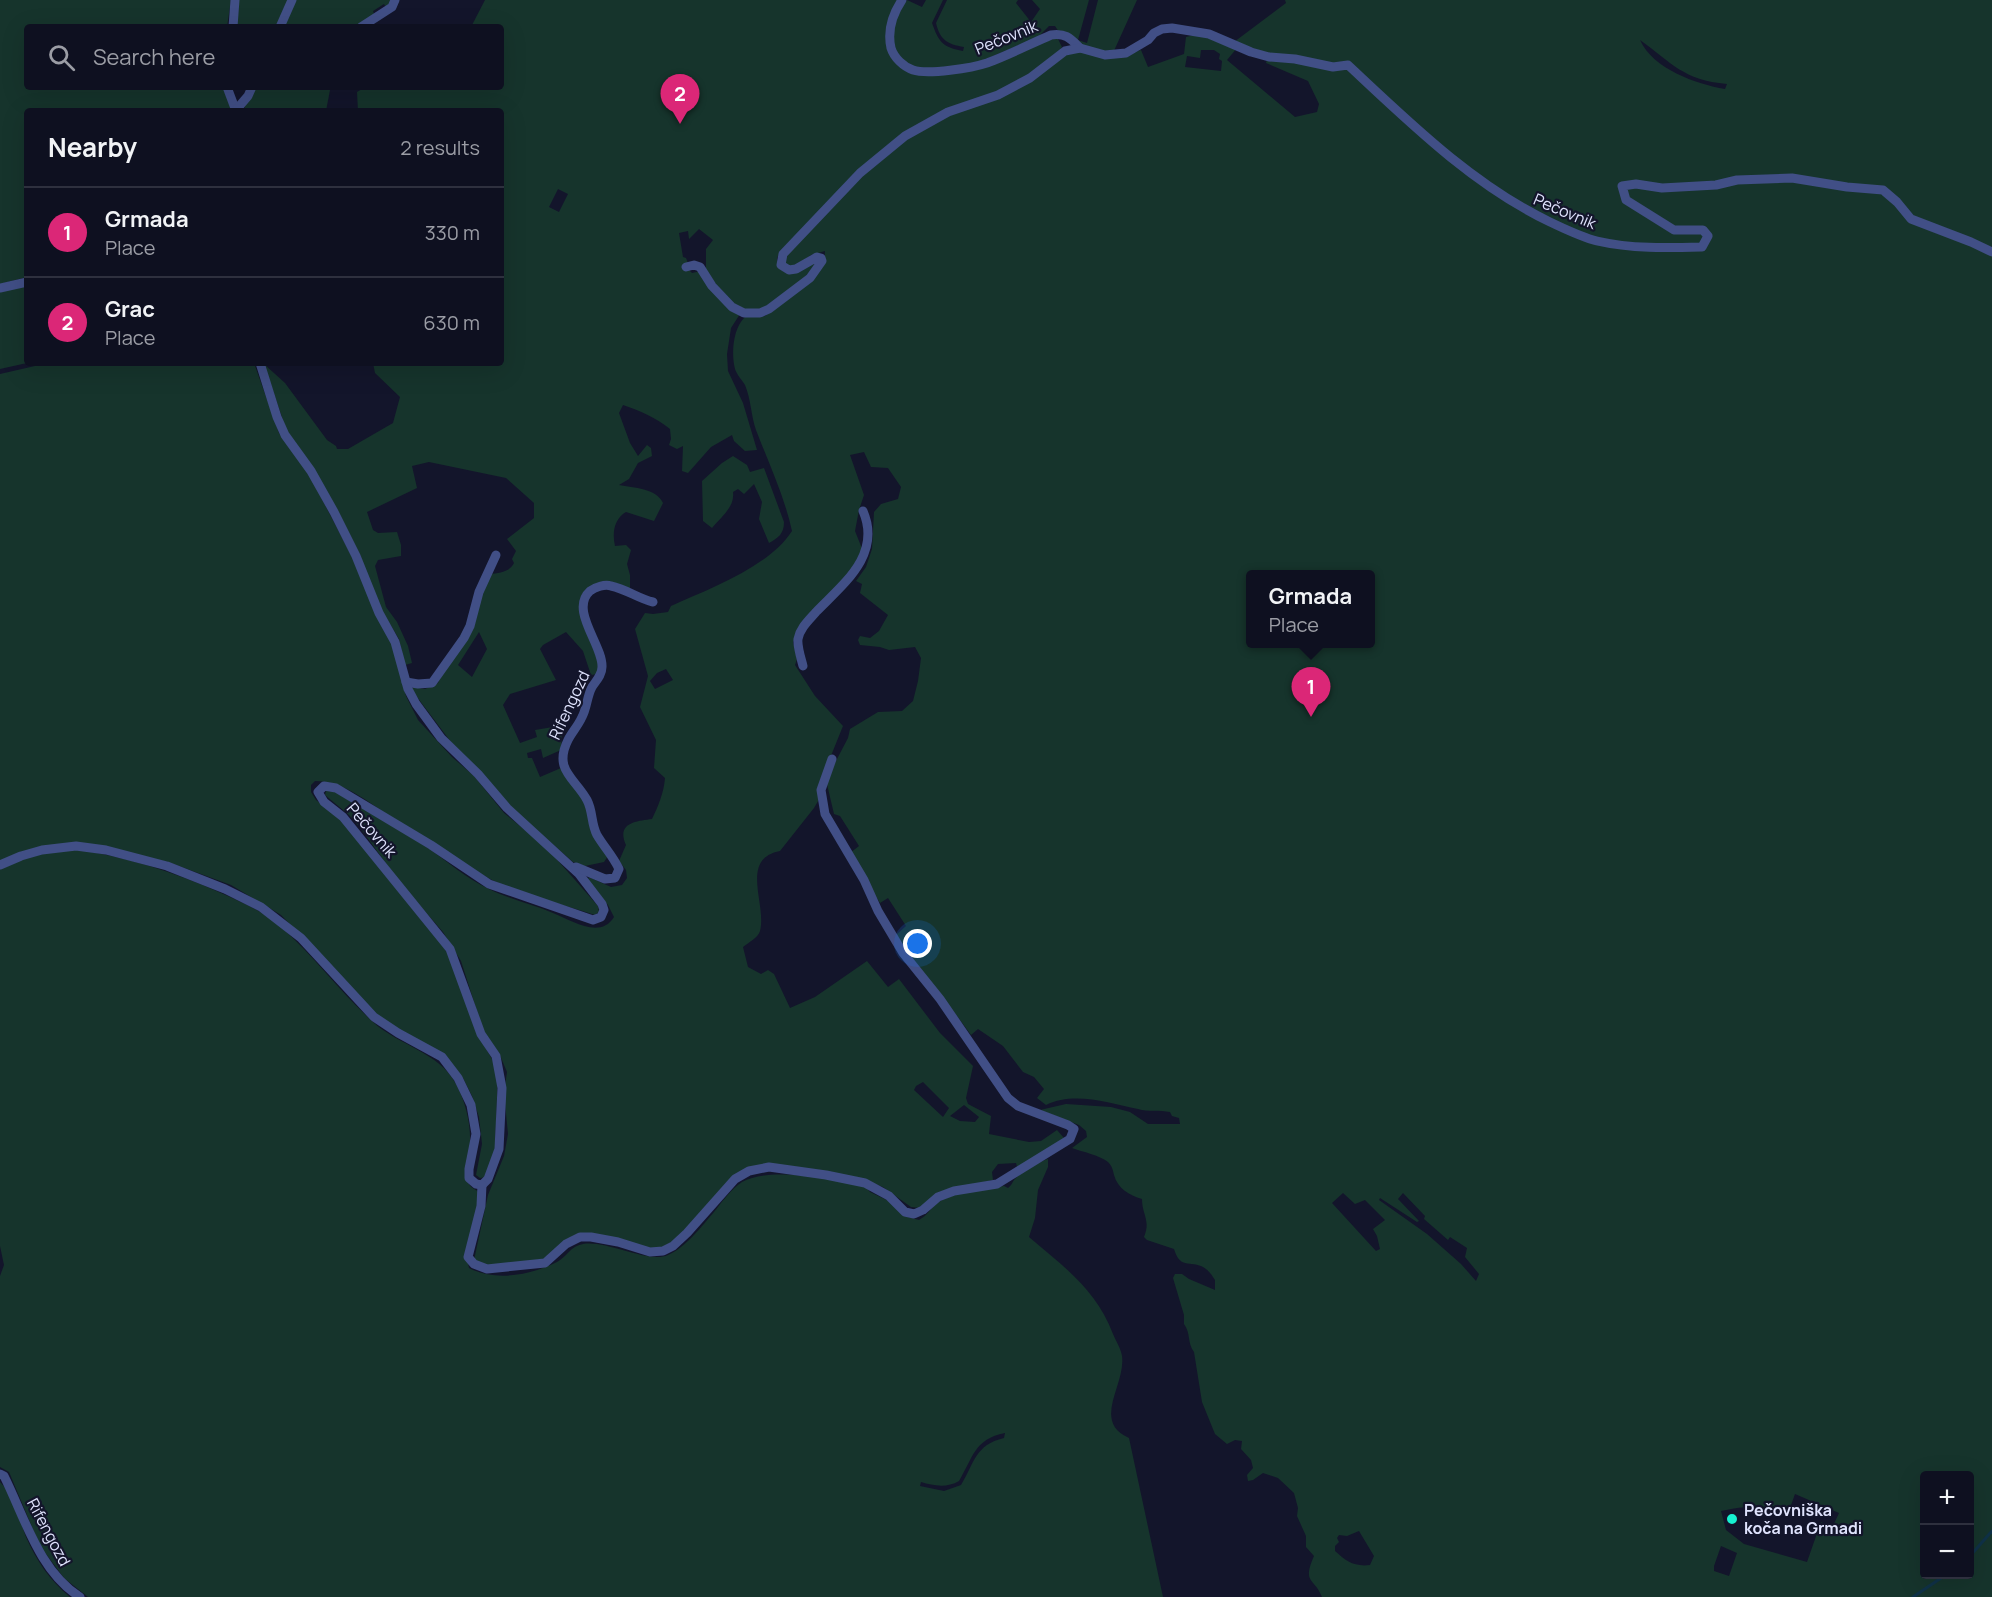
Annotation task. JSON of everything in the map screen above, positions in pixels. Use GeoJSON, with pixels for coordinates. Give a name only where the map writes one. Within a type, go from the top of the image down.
{"type":"FeatureCollection","features":[{"type":"Feature","properties":{"kind":"street"},"geometry":{"type":"LineString","coordinates":[[233,24],[235,0]]}},
{"type":"Feature","properties":{"kind":"street"},"geometry":{"type":"LineString","coordinates":[[281,24],[292,0]]}},
{"type":"Feature","properties":{"kind":"street"},"geometry":{"type":"LineString","coordinates":[[366,24],[392,7],[395,0]]}},
{"type":"Feature","properties":{"kind":"street","name":"Pečovnik"},"geometry":{"type":"LineString","coordinates":[[902,0],[891,21],[890,41],[892,52],[900,63],[913,70],[967,68],[986,63],[1051,35],[1061,34],[1071,39],[1080,48]]}},
{"type":"Feature","properties":{"kind":"street","name":"Pečovnik"},"geometry":{"type":"LineString","coordinates":[[686,267],[694,265],[700,267],[724,300],[744,314],[765,312],[810,278],[821,264],[821,258],[817,257],[792,270],[783,267],[781,261],[783,254],[860,173],[905,136],[948,112],[998,94],[1030,78],[1065,51],[1080,48],[1104,55],[1126,52],[1148,40],[1154,33],[1172,28],[1209,34],[1269,57],[1295,59],[1333,67],[1348,65],[1393,107],[1477,178],[1521,208],[1595,241],[1644,249],[1702,248],[1708,236],[1702,230],[1674,230],[1626,200],[1622,186],[1636,184],[1662,188],[1716,185],[1737,180],[1792,178],[1882,190],[1898,202],[1911,219],[1992,252]]}},
{"type":"Feature","properties":{"kind":"street"},"geometry":{"type":"LineString","coordinates":[[228,90],[235,108]]}},
{"type":"Feature","properties":{"kind":"street"},"geometry":{"type":"LineString","coordinates":[[238,108],[250,90]]}},
{"type":"Feature","properties":{"kind":"street"},"geometry":{"type":"LineString","coordinates":[[0,288],[24,283]]}},
{"type":"Feature","properties":{"kind":"street","name":"Pečovnik"},"geometry":{"type":"LineString","coordinates":[[261,366],[285,435],[311,471],[356,556],[379,614],[395,642],[406,682],[416,705],[441,738],[478,774],[507,808],[571,866],[602,904],[604,910],[601,916],[593,920],[489,884],[431,845],[336,788],[324,786],[318,792],[324,802],[343,817],[450,949],[482,1034],[496,1056],[502,1088],[500,1149],[488,1179],[482,1185]]}},
{"type":"Feature","properties":{"kind":"street"},"geometry":{"type":"LineString","coordinates":[[803,666],[798,640],[804,625],[853,575],[861,561],[869,526],[863,512]]}},
{"type":"Feature","properties":{"kind":"street"},"geometry":{"type":"LineString","coordinates":[[406,682],[432,683],[464,638],[470,626],[479,592],[496,555]]}},
{"type":"Feature","properties":{"kind":"street","name":"Rifengozd"},"geometry":{"type":"LineString","coordinates":[[571,866],[605,879],[615,878],[619,869],[596,834],[592,811],[586,798],[566,774],[562,762],[568,740],[583,717],[591,689],[602,670],[601,657],[584,616],[583,605],[586,594],[593,588],[609,585],[653,602]]}},
{"type":"Feature","properties":{"kind":"street"},"geometry":{"type":"LineString","coordinates":[[0,865],[21,855],[42,850],[76,846],[106,850],[167,866],[225,889],[261,907],[301,938],[374,1017],[398,1034],[442,1057],[458,1078],[471,1105],[476,1134],[469,1178],[476,1184],[482,1185],[481,1206],[468,1257],[474,1264],[487,1269],[498,1269],[545,1263],[566,1244],[580,1237],[618,1242],[650,1252],[663,1251],[673,1246],[687,1233],[735,1179],[749,1171],[769,1167],[865,1183],[889,1196],[905,1212],[914,1214],[923,1210],[938,1197],[954,1191],[997,1184],[1058,1147],[1073,1134],[1074,1129],[1068,1125],[1018,1106],[1008,1098],[940,999],[903,953],[825,814],[821,790],[832,759]]}},
{"type":"Feature","properties":{"kind":"street","name":"Rifengozd"},"geometry":{"type":"LineString","coordinates":[[0,1474],[4,1476],[54,1576],[80,1597]]}},
{"type":"Feature","properties":{"kind":"green space"},"geometry":{"type":"Polygon","coordinates":[[[0,0],[231,0],[227,24],[24,24],[24,90],[224,90],[232,108],[24,108],[24,278],[0,284],[0,0]]]}},
{"type":"Feature","properties":{"kind":"green space"},"geometry":{"type":"Polygon","coordinates":[[[239,0],[290,0],[280,24],[237,24],[239,0]]]}},
{"type":"Feature","properties":{"kind":"green space"},"geometry":{"type":"Polygon","coordinates":[[[296,0],[393,0],[387,9],[384,4],[373,11],[375,17],[362,24],[285,24],[296,0]]]}},
{"type":"Feature","properties":{"kind":"green space"},"geometry":{"type":"Polygon","coordinates":[[[485,0],[901,0],[887,35],[909,72],[970,70],[1057,37],[1062,47],[1059,52],[1025,79],[907,132],[782,249],[777,258],[777,266],[786,273],[816,262],[809,275],[760,311],[738,308],[726,299],[740,314],[731,328],[727,354],[728,371],[743,403],[757,450],[745,451],[734,441],[732,435],[711,447],[688,473],[682,471],[683,446],[677,449],[669,445],[670,429],[659,421],[623,405],[619,413],[630,443],[638,456],[647,445],[651,448],[652,456],[638,463],[629,479],[619,485],[655,494],[663,503],[654,521],[626,512],[616,522],[615,546],[626,545],[631,550],[627,564],[630,575],[630,592],[602,584],[580,604],[580,614],[600,666],[598,674],[591,675],[583,651],[566,632],[540,649],[556,680],[510,694],[503,705],[520,743],[537,737],[535,730],[559,726],[562,729],[561,750],[543,758],[541,749],[527,753],[528,758],[532,758],[540,777],[561,768],[584,800],[608,856],[604,862],[585,866],[573,862],[510,807],[457,750],[411,689],[413,687],[425,689],[438,683],[490,574],[507,570],[514,563],[512,559],[516,551],[507,539],[534,518],[534,503],[506,478],[429,462],[412,466],[417,488],[367,512],[373,530],[378,533],[397,532],[401,545],[401,556],[378,560],[375,566],[386,607],[397,622],[408,646],[412,663],[405,665],[399,639],[378,604],[360,555],[286,429],[265,366],[285,383],[327,440],[337,449],[348,449],[393,423],[400,397],[375,373],[374,366],[504,366],[504,108],[358,108],[357,92],[360,90],[504,90],[504,24],[473,24],[485,0]],[[558,189],[549,207],[559,212],[568,194],[558,189]],[[699,229],[689,239],[688,231],[679,233],[683,257],[686,258],[690,268],[688,269],[692,273],[701,271],[723,295],[706,269],[706,249],[713,240],[699,229]],[[479,632],[458,665],[472,677],[487,649],[479,632]]]}},
{"type":"Feature","properties":{"kind":"green space"},"geometry":{"type":"Polygon","coordinates":[[[907,0],[922,7],[926,0],[943,0],[932,23],[940,40],[946,46],[963,51],[964,47],[953,44],[942,37],[936,23],[947,0],[1018,0],[1016,3],[1031,22],[1040,9],[1032,0],[1089,0],[1078,40],[1087,43],[1098,0],[1137,0],[1113,53],[1092,51],[1059,32],[1055,26],[1049,26],[1038,37],[974,64],[923,69],[913,67],[897,57],[891,38],[896,17],[907,0]]]}},
{"type":"Feature","properties":{"kind":"green space"},"geometry":{"type":"Polygon","coordinates":[[[1285,0],[1992,0],[1992,1597],[1322,1597],[1310,1580],[1309,1571],[1314,1556],[1306,1547],[1306,1536],[1297,1516],[1298,1508],[1294,1493],[1278,1478],[1263,1473],[1248,1481],[1247,1475],[1253,1468],[1251,1460],[1241,1449],[1242,1441],[1235,1440],[1227,1444],[1215,1434],[1202,1402],[1194,1352],[1184,1324],[1184,1315],[1173,1278],[1175,1274],[1182,1274],[1215,1290],[1215,1280],[1203,1267],[1181,1261],[1174,1249],[1147,1240],[1144,1237],[1146,1222],[1142,1199],[1121,1188],[1108,1162],[1072,1148],[1087,1137],[1086,1131],[1079,1125],[1040,1110],[1066,1104],[1111,1107],[1130,1112],[1148,1124],[1180,1124],[1179,1118],[1172,1116],[1170,1112],[1142,1110],[1104,1101],[1068,1099],[1046,1105],[1037,1098],[1044,1089],[1034,1077],[1023,1072],[1003,1046],[978,1029],[971,1035],[905,948],[896,935],[906,926],[888,898],[880,903],[850,853],[859,846],[840,816],[834,814],[826,780],[848,738],[850,729],[878,712],[902,711],[913,701],[921,658],[915,647],[889,650],[860,645],[858,640],[860,636],[870,638],[879,631],[888,615],[860,593],[862,584],[856,581],[866,567],[872,549],[874,512],[881,504],[898,499],[901,487],[888,468],[871,467],[864,452],[850,455],[864,495],[855,531],[863,551],[861,560],[793,642],[797,659],[795,665],[815,696],[843,726],[822,778],[821,796],[814,808],[780,851],[768,856],[761,863],[757,884],[760,931],[743,947],[748,967],[761,974],[768,970],[774,974],[790,1008],[815,997],[867,961],[888,987],[899,979],[940,1033],[973,1066],[966,1098],[968,1104],[991,1116],[989,1134],[1029,1142],[1041,1141],[1057,1130],[1064,1138],[1018,1170],[1016,1163],[998,1164],[992,1172],[993,1180],[939,1192],[920,1208],[911,1207],[883,1187],[862,1179],[824,1171],[748,1171],[663,1251],[583,1234],[552,1258],[491,1268],[474,1260],[488,1195],[504,1156],[508,1134],[504,1093],[507,1072],[499,1053],[483,1030],[461,961],[443,932],[401,884],[349,815],[325,795],[326,791],[339,792],[489,889],[585,926],[593,928],[608,924],[614,917],[608,905],[587,881],[589,877],[611,887],[622,885],[627,878],[626,870],[619,861],[626,845],[624,832],[634,822],[652,819],[665,778],[654,768],[656,740],[640,707],[648,676],[635,629],[645,613],[668,612],[671,606],[754,566],[769,556],[792,531],[781,492],[756,430],[747,390],[735,369],[733,356],[736,334],[745,317],[765,316],[812,281],[824,263],[825,251],[811,255],[793,268],[786,266],[786,256],[859,177],[908,137],[951,112],[1001,95],[1071,51],[1127,55],[1141,50],[1148,67],[1184,54],[1186,37],[1198,34],[1237,48],[1227,60],[1295,117],[1317,112],[1319,104],[1308,81],[1266,63],[1267,59],[1273,55],[1234,42],[1286,3],[1285,0]],[[1640,40],[1655,59],[1676,74],[1725,89],[1727,84],[1699,79],[1679,69],[1640,40]],[[1201,50],[1200,58],[1187,56],[1185,67],[1221,71],[1220,54],[1214,50],[1201,50]],[[666,669],[657,673],[650,681],[655,689],[673,680],[666,669]],[[923,1082],[914,1090],[943,1117],[949,1108],[923,1082]],[[964,1105],[950,1116],[960,1121],[975,1122],[979,1117],[964,1105]],[[1343,1193],[1332,1203],[1376,1251],[1380,1249],[1373,1229],[1385,1220],[1365,1200],[1355,1204],[1343,1193]],[[1403,1193],[1398,1199],[1419,1221],[1417,1222],[1380,1198],[1379,1200],[1427,1234],[1461,1264],[1476,1281],[1479,1274],[1465,1257],[1467,1248],[1450,1237],[1448,1240],[1424,1219],[1425,1216],[1403,1193]],[[1795,1494],[1790,1508],[1768,1510],[1747,1507],[1721,1511],[1726,1530],[1744,1544],[1807,1562],[1821,1522],[1832,1528],[1839,1513],[1795,1494]],[[1359,1531],[1347,1536],[1339,1535],[1335,1551],[1355,1564],[1370,1565],[1374,1556],[1359,1531]],[[1721,1546],[1714,1571],[1729,1576],[1737,1553],[1721,1546]]]}},
{"type":"Feature","properties":{"kind":"green space"},"geometry":{"type":"Polygon","coordinates":[[[253,90],[330,90],[327,108],[244,108],[253,90]]]}},
{"type":"Feature","properties":{"kind":"green space"},"geometry":{"type":"Polygon","coordinates":[[[24,285],[24,364],[0,369],[0,292],[24,285]]]}},
{"type":"Feature","properties":{"kind":"green space"},"geometry":{"type":"Polygon","coordinates":[[[35,366],[255,366],[279,433],[309,474],[391,639],[406,696],[418,720],[452,757],[474,776],[504,813],[545,846],[598,906],[599,912],[595,915],[503,885],[463,864],[343,787],[315,781],[311,785],[311,792],[316,800],[345,822],[437,936],[455,966],[477,1033],[498,1072],[495,1148],[486,1177],[480,1178],[476,1175],[482,1144],[479,1117],[463,1078],[380,1017],[281,915],[231,885],[168,862],[76,844],[0,861],[0,374],[35,366]]]}},
{"type":"Feature","properties":{"kind":"green space"},"geometry":{"type":"Polygon","coordinates":[[[733,456],[747,465],[750,472],[764,468],[784,522],[780,535],[769,543],[759,519],[762,502],[754,484],[744,494],[738,489],[733,492],[730,507],[712,528],[703,521],[702,481],[733,456]]]}},
{"type":"Feature","properties":{"kind":"green space"},"geometry":{"type":"Polygon","coordinates":[[[73,849],[130,860],[185,878],[252,908],[274,921],[293,938],[373,1022],[394,1037],[429,1056],[449,1073],[463,1099],[469,1121],[470,1145],[467,1180],[471,1187],[481,1193],[467,1257],[469,1268],[479,1272],[501,1276],[525,1273],[557,1262],[575,1247],[583,1244],[604,1245],[650,1257],[668,1255],[693,1236],[734,1188],[754,1177],[802,1176],[864,1185],[870,1192],[895,1204],[904,1216],[919,1220],[936,1204],[950,1197],[987,1188],[1004,1186],[1008,1188],[1020,1174],[1048,1159],[1048,1167],[1038,1190],[1035,1218],[1029,1237],[1088,1291],[1106,1318],[1121,1351],[1122,1367],[1111,1412],[1112,1422],[1118,1431],[1129,1438],[1163,1597],[88,1597],[64,1578],[40,1546],[9,1472],[0,1467],[0,1276],[4,1265],[0,1246],[0,867],[36,855],[73,849]],[[1005,1433],[981,1445],[959,1481],[940,1486],[921,1482],[920,1486],[944,1491],[961,1485],[981,1450],[994,1441],[1004,1438],[1005,1433]]]}},
{"type":"Feature","properties":{"kind":"green space"},"geometry":{"type":"Polygon","coordinates":[[[0,1482],[13,1500],[34,1554],[50,1577],[70,1597],[0,1597],[0,1482]]]}},
{"type":"Feature","properties":{"kind":"waterway"},"geometry":{"type":"LineString","coordinates":[[1974,1551],[1992,1531]]}},
{"type":"Feature","properties":{"kind":"waterway"},"geometry":{"type":"LineString","coordinates":[[1913,1597],[1940,1579]]}},
{"type":"Feature","properties":{"kind":"place","name":"Grac"},"geometry":{"type":"Point","coordinates":[680,124]}},
{"type":"Feature","properties":{"kind":"place","name":"Grmada"},"geometry":{"type":"Point","coordinates":[1311,717]}},
{"type":"Feature","properties":{"kind":"place","name":"Pečovniška koča na Grmadi"},"geometry":{"type":"Point","coordinates":[1732,1519]}}]}
